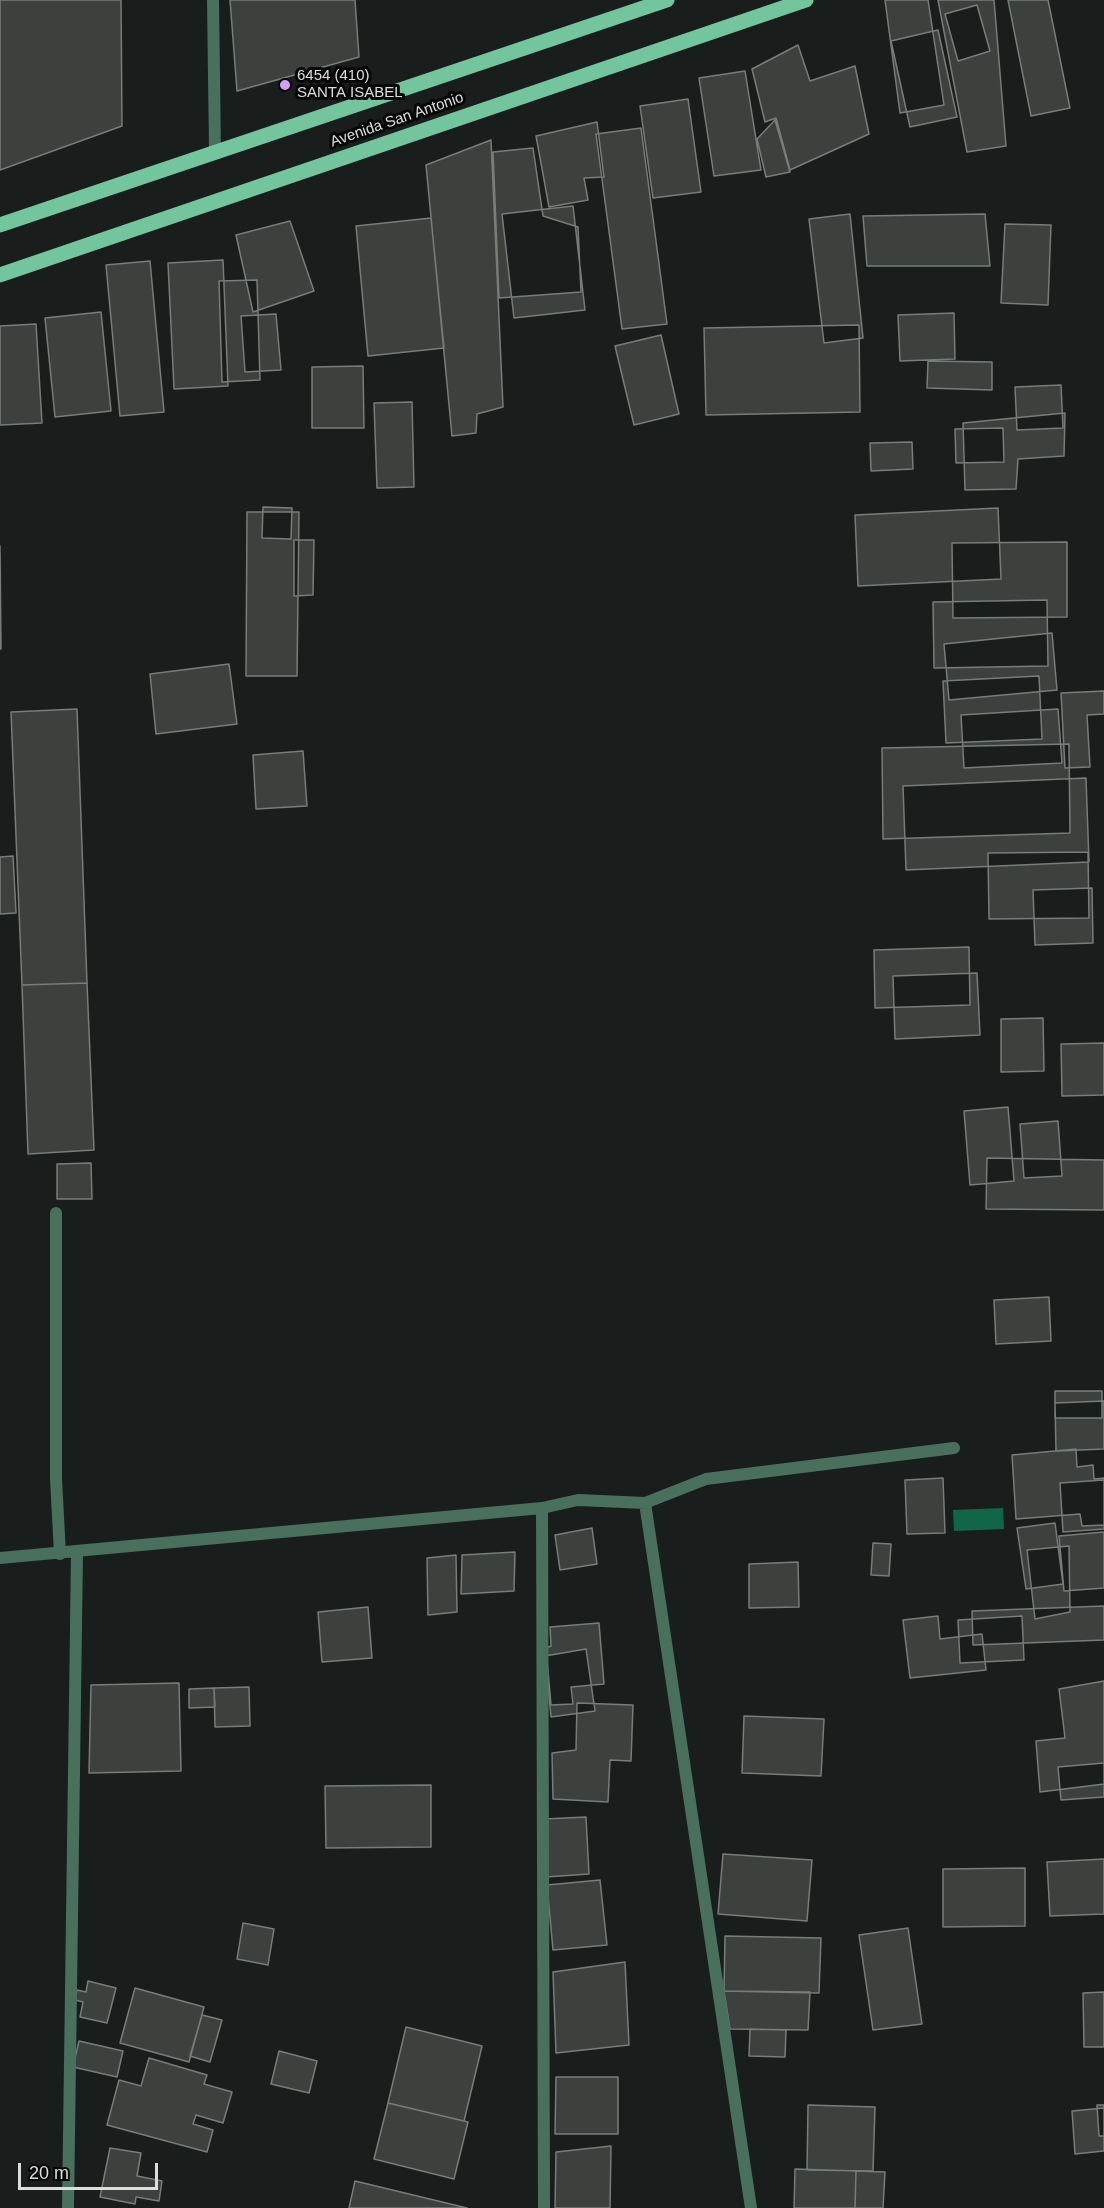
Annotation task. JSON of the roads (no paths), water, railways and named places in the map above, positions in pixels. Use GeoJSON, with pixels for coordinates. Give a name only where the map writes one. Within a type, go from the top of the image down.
{"type":"FeatureCollection","features":[{"type":"Feature","properties":{"kind":"main road","name":"Avenida San Antonio"},"geometry":{"type":"LineString","coordinates":[[0,225],[668,0]]}},
{"type":"Feature","properties":{"kind":"main road","name":"Avenida San Antonio"},"geometry":{"type":"LineString","coordinates":[[0,275],[806,0]]}},
{"type":"Feature","properties":{"kind":"street"},"geometry":{"type":"LineString","coordinates":[[213,0],[215,152]]}},
{"type":"Feature","properties":{"kind":"street"},"geometry":{"type":"LineString","coordinates":[[56,1213],[56,1479],[60,1554]]}},
{"type":"Feature","properties":{"kind":"street"},"geometry":{"type":"LineString","coordinates":[[0,1558],[77,1553],[542,1508],[578,1500],[645,1503],[706,1479],[954,1448]]}},
{"type":"Feature","properties":{"kind":"street"},"geometry":{"type":"LineString","coordinates":[[645,1503],[751,2208]]}},
{"type":"Feature","properties":{"kind":"street"},"geometry":{"type":"LineString","coordinates":[[542,1508],[544,2208]]}},
{"type":"Feature","properties":{"kind":"street"},"geometry":{"type":"LineString","coordinates":[[68,2208],[77,1553]]}},
{"type":"Feature","properties":{"kind":"place","name":"6454 (410) SANTA ISABEL"},"geometry":{"type":"Point","coordinates":[285,85]}}]}
